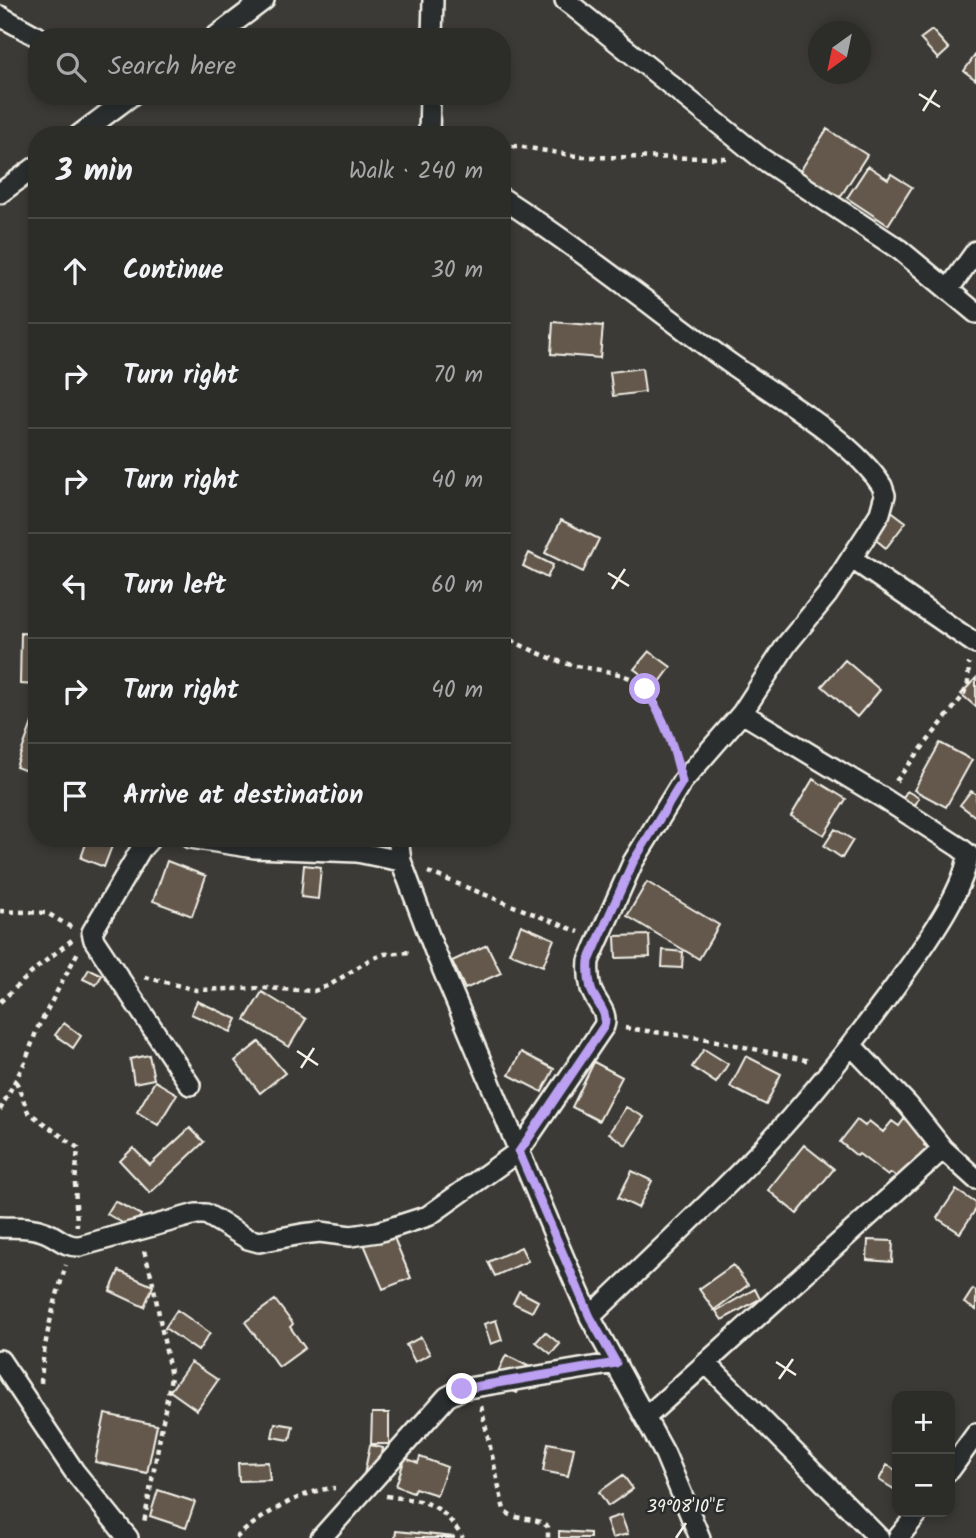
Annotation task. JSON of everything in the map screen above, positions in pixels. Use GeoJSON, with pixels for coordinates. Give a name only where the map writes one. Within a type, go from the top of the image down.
{"type":"FeatureCollection","features":[{"type":"Feature","properties":{"kind":"street"},"geometry":{"type":"LineString","coordinates":[[227,28],[264,0]]}},
{"type":"Feature","properties":{"kind":"street"},"geometry":{"type":"LineString","coordinates":[[432,28],[433,0]]}},
{"type":"Feature","properties":{"kind":"street"},"geometry":{"type":"LineString","coordinates":[[565,0],[761,158],[900,250],[976,313]]}},
{"type":"Feature","properties":{"kind":"street"},"geometry":{"type":"LineString","coordinates":[[0,16],[28,31]]}},
{"type":"Feature","properties":{"kind":"street"},"geometry":{"type":"LineString","coordinates":[[91,126],[119,105]]}},
{"type":"Feature","properties":{"kind":"street"},"geometry":{"type":"LineString","coordinates":[[429,126],[430,105]]}},
{"type":"Feature","properties":{"kind":"street"},"geometry":{"type":"LineString","coordinates":[[0,193],[28,173]]}},
{"type":"Feature","properties":{"kind":"street"},"geometry":{"type":"LineString","coordinates":[[0,1227],[32,1228],[46,1232],[71,1247],[196,1214],[205,1214],[248,1239],[259,1242],[320,1232],[351,1236],[378,1232],[428,1216],[519,1152],[604,1026],[605,1016],[592,993],[588,975],[589,961],[633,862],[682,782],[742,713],[787,644],[827,595],[880,513],[885,495],[877,478],[840,441],[728,362],[566,240],[511,204]]}},
{"type":"Feature","properties":{"kind":"street"},"geometry":{"type":"LineString","coordinates":[[948,290],[976,251]]}},
{"type":"Feature","properties":{"kind":"street"},"geometry":{"type":"LineString","coordinates":[[851,558],[973,642]]}},
{"type":"Feature","properties":{"kind":"street"},"geometry":{"type":"LineString","coordinates":[[590,1317],[744,1168],[851,1045],[935,931],[964,873],[972,847],[883,798],[742,713]]}},
{"type":"Feature","properties":{"kind":"street"},"geometry":{"type":"LineString","coordinates":[[143,847],[92,932],[94,940],[190,1085]]}},
{"type":"Feature","properties":{"kind":"street"},"geometry":{"type":"LineString","coordinates":[[248,847],[357,852],[401,861]]}},
{"type":"Feature","properties":{"kind":"street"},"geometry":{"type":"LineString","coordinates":[[399,847],[401,861],[434,949],[590,1317],[670,1465],[700,1538]]}},
{"type":"Feature","properties":{"kind":"street"},"geometry":{"type":"LineString","coordinates":[[851,1045],[908,1105],[943,1149],[976,1179]]}},
{"type":"Feature","properties":{"kind":"street"},"geometry":{"type":"LineString","coordinates":[[646,1417],[943,1149]]}},
{"type":"Feature","properties":{"kind":"street"},"geometry":{"type":"LineString","coordinates":[[0,1360],[74,1471],[128,1538]]}},
{"type":"Feature","properties":{"kind":"street"},"geometry":{"type":"LineString","coordinates":[[321,1538],[447,1397],[462,1389],[616,1363]]}},
{"type":"Feature","properties":{"kind":"street"},"geometry":{"type":"LineString","coordinates":[[707,1364],[879,1538]]}},
{"type":"Feature","properties":{"kind":"street"},"geometry":{"type":"LineString","coordinates":[[955,1463],[976,1434]]}},
{"type":"Feature","properties":{"kind":"street"},"geometry":{"type":"LineString","coordinates":[[898,1538],[915,1517]]}},
{"type":"Feature","properties":{"kind":"path"},"geometry":{"type":"LineString","coordinates":[[511,146],[582,157],[761,158]]}},
{"type":"Feature","properties":{"kind":"path"},"geometry":{"type":"LineString","coordinates":[[511,640],[568,664],[628,677],[645,689],[667,729],[682,782]]}},
{"type":"Feature","properties":{"kind":"path"},"geometry":{"type":"LineString","coordinates":[[883,798],[963,696],[968,683],[973,642]]}},
{"type":"Feature","properties":{"kind":"path"},"geometry":{"type":"LineString","coordinates":[[401,861],[597,939]]}},
{"type":"Feature","properties":{"kind":"path"},"geometry":{"type":"LineString","coordinates":[[0,911],[47,913],[80,934],[38,967],[0,1003]]}},
{"type":"Feature","properties":{"kind":"path"},"geometry":{"type":"LineString","coordinates":[[0,1110],[16,1081],[37,1029],[76,955],[92,932]]}},
{"type":"Feature","properties":{"kind":"path"},"geometry":{"type":"LineString","coordinates":[[139,975],[196,990],[264,988],[314,991],[330,985],[369,960],[384,954],[434,949]]}},
{"type":"Feature","properties":{"kind":"path"},"geometry":{"type":"LineString","coordinates":[[604,1026],[707,1039],[833,1066]]}},
{"type":"Feature","properties":{"kind":"path"},"geometry":{"type":"LineString","coordinates":[[16,1081],[29,1112],[78,1148],[75,1183],[77,1229],[51,1314],[43,1353],[41,1386],[32,1409]]}},
{"type":"Feature","properties":{"kind":"path"},"geometry":{"type":"LineString","coordinates":[[144,1525],[171,1377],[152,1278],[144,1254],[146,1227]]}},
{"type":"Feature","properties":{"kind":"path"},"geometry":{"type":"LineString","coordinates":[[477,1387],[504,1510],[514,1518],[542,1522],[548,1527],[548,1538]]}},
{"type":"Feature","properties":{"kind":"path"},"geometry":{"type":"LineString","coordinates":[[236,1538],[248,1526],[278,1506],[330,1488],[433,1504],[447,1516],[463,1538]]}},
{"type":"Feature","properties":{"kind":"building"},"geometry":{"type":"Polygon","coordinates":[[[932,30],[949,49],[938,59],[920,39],[932,30]]]}},
{"type":"Feature","properties":{"kind":"building"},"geometry":{"type":"Polygon","coordinates":[[[976,54],[976,80],[964,71],[976,54]]]}},
{"type":"Feature","properties":{"kind":"building"},"geometry":{"type":"Polygon","coordinates":[[[827,129],[867,155],[837,202],[797,176],[827,129]]]}},
{"type":"Feature","properties":{"kind":"building"},"geometry":{"type":"Polygon","coordinates":[[[868,166],[888,179],[891,174],[912,187],[888,225],[847,198],[868,166]]]}},
{"type":"Feature","properties":{"kind":"building"},"geometry":{"type":"Polygon","coordinates":[[[553,322],[603,326],[600,358],[551,354],[553,322]]]}},
{"type":"Feature","properties":{"kind":"building"},"geometry":{"type":"Polygon","coordinates":[[[642,368],[645,392],[613,396],[610,372],[642,368]]]}},
{"type":"Feature","properties":{"kind":"building"},"geometry":{"type":"Polygon","coordinates":[[[890,510],[906,522],[886,548],[871,536],[890,510]]]}},
{"type":"Feature","properties":{"kind":"building"},"geometry":{"type":"Polygon","coordinates":[[[561,520],[599,539],[583,572],[545,553],[561,520]]]}},
{"type":"Feature","properties":{"kind":"building"},"geometry":{"type":"Polygon","coordinates":[[[529,553],[553,565],[547,578],[523,566],[529,553]]]}},
{"type":"Feature","properties":{"kind":"building"},"geometry":{"type":"Polygon","coordinates":[[[21,633],[28,633],[28,684],[20,684],[21,633]]]}},
{"type":"Feature","properties":{"kind":"building"},"geometry":{"type":"Polygon","coordinates":[[[649,651],[671,667],[657,686],[634,669],[649,651]]]}},
{"type":"Feature","properties":{"kind":"building"},"geometry":{"type":"Polygon","coordinates":[[[845,660],[880,690],[857,717],[822,686],[845,660]]]}},
{"type":"Feature","properties":{"kind":"building"},"geometry":{"type":"Polygon","coordinates":[[[976,678],[976,707],[961,694],[976,678]]]}},
{"type":"Feature","properties":{"kind":"building"},"geometry":{"type":"Polygon","coordinates":[[[28,734],[28,772],[16,767],[28,734]]]}},
{"type":"Feature","properties":{"kind":"building"},"geometry":{"type":"Polygon","coordinates":[[[940,743],[972,760],[946,807],[914,790],[940,743]]]}},
{"type":"Feature","properties":{"kind":"building"},"geometry":{"type":"Polygon","coordinates":[[[813,779],[846,799],[824,835],[791,816],[813,779]]]}},
{"type":"Feature","properties":{"kind":"building"},"geometry":{"type":"Polygon","coordinates":[[[907,791],[919,798],[910,814],[898,806],[907,791]]]}},
{"type":"Feature","properties":{"kind":"building"},"geometry":{"type":"Polygon","coordinates":[[[971,791],[976,794],[976,817],[960,805],[971,791]]]}},
{"type":"Feature","properties":{"kind":"building"},"geometry":{"type":"Polygon","coordinates":[[[835,829],[853,840],[842,858],[824,846],[835,829]]]}},
{"type":"Feature","properties":{"kind":"building"},"geometry":{"type":"Polygon","coordinates":[[[85,847],[112,847],[104,867],[81,858],[85,847]]]}},
{"type":"Feature","properties":{"kind":"building"},"geometry":{"type":"Polygon","coordinates":[[[167,861],[206,876],[192,916],[153,901],[167,861]]]}},
{"type":"Feature","properties":{"kind":"building"},"geometry":{"type":"Polygon","coordinates":[[[304,865],[321,867],[318,899],[301,897],[304,865]]]}},
{"type":"Feature","properties":{"kind":"building"},"geometry":{"type":"Polygon","coordinates":[[[647,882],[719,925],[699,959],[627,916],[647,882]]]}},
{"type":"Feature","properties":{"kind":"building"},"geometry":{"type":"Polygon","coordinates":[[[521,925],[554,939],[543,966],[509,953],[521,925]]]}},
{"type":"Feature","properties":{"kind":"building"},"geometry":{"type":"Polygon","coordinates":[[[649,935],[650,957],[616,958],[615,936],[649,935]]]}},
{"type":"Feature","properties":{"kind":"building"},"geometry":{"type":"Polygon","coordinates":[[[487,945],[501,973],[465,989],[452,961],[487,945]]]}},
{"type":"Feature","properties":{"kind":"building"},"geometry":{"type":"Polygon","coordinates":[[[663,950],[683,952],[682,968],[662,967],[663,950]]]}},
{"type":"Feature","properties":{"kind":"building"},"geometry":{"type":"Polygon","coordinates":[[[89,969],[102,975],[96,985],[83,979],[89,969]]]}},
{"type":"Feature","properties":{"kind":"building"},"geometry":{"type":"Polygon","coordinates":[[[262,992],[306,1019],[289,1047],[245,1020],[262,992]]]}},
{"type":"Feature","properties":{"kind":"building"},"geometry":{"type":"Polygon","coordinates":[[[197,1001],[237,1019],[231,1032],[191,1014],[197,1001]]]}},
{"type":"Feature","properties":{"kind":"building"},"geometry":{"type":"Polygon","coordinates":[[[64,1023],[81,1036],[73,1048],[55,1035],[64,1023]]]}},
{"type":"Feature","properties":{"kind":"building"},"geometry":{"type":"Polygon","coordinates":[[[259,1042],[285,1073],[260,1093],[235,1061],[259,1042]]]}},
{"type":"Feature","properties":{"kind":"building"},"geometry":{"type":"Polygon","coordinates":[[[704,1049],[728,1064],[716,1083],[692,1067],[704,1049]]]}},
{"type":"Feature","properties":{"kind":"building"},"geometry":{"type":"Polygon","coordinates":[[[521,1052],[554,1069],[542,1092],[509,1075],[521,1052]]]}},
{"type":"Feature","properties":{"kind":"building"},"geometry":{"type":"Polygon","coordinates":[[[149,1055],[154,1079],[134,1083],[130,1059],[149,1055]]]}},
{"type":"Feature","properties":{"kind":"building"},"geometry":{"type":"Polygon","coordinates":[[[746,1056],[781,1074],[766,1105],[730,1087],[746,1056]]]}},
{"type":"Feature","properties":{"kind":"building"},"geometry":{"type":"Polygon","coordinates":[[[594,1062],[622,1077],[599,1121],[572,1107],[594,1062]]]}},
{"type":"Feature","properties":{"kind":"building"},"geometry":{"type":"Polygon","coordinates":[[[155,1081],[177,1094],[158,1125],[137,1112],[155,1081]]]}},
{"type":"Feature","properties":{"kind":"building"},"geometry":{"type":"Polygon","coordinates":[[[626,1107],[644,1117],[626,1145],[609,1133],[626,1107]]]}},
{"type":"Feature","properties":{"kind":"building"},"geometry":{"type":"Polygon","coordinates":[[[907,1115],[936,1130],[924,1145],[928,1148],[902,1181],[891,1173],[888,1176],[840,1142],[857,1120],[865,1126],[869,1121],[883,1132],[892,1121],[899,1126],[907,1115]]]}},
{"type":"Feature","properties":{"kind":"building"},"geometry":{"type":"Polygon","coordinates":[[[190,1128],[204,1142],[150,1193],[120,1161],[133,1148],[150,1165],[190,1128]]]}},
{"type":"Feature","properties":{"kind":"building"},"geometry":{"type":"Polygon","coordinates":[[[804,1145],[834,1169],[797,1214],[768,1190],[804,1145]]]}},
{"type":"Feature","properties":{"kind":"building"},"geometry":{"type":"Polygon","coordinates":[[[632,1171],[652,1181],[638,1208],[618,1198],[632,1171]]]}},
{"type":"Feature","properties":{"kind":"building"},"geometry":{"type":"Polygon","coordinates":[[[956,1190],[976,1203],[976,1209],[960,1233],[937,1218],[956,1190]]]}},
{"type":"Feature","properties":{"kind":"building"},"geometry":{"type":"Polygon","coordinates":[[[115,1201],[141,1215],[133,1229],[107,1214],[115,1201]]]}},
{"type":"Feature","properties":{"kind":"building"},"geometry":{"type":"Polygon","coordinates":[[[392,1233],[411,1278],[383,1289],[364,1244],[392,1233]]]}},
{"type":"Feature","properties":{"kind":"building"},"geometry":{"type":"Polygon","coordinates":[[[868,1240],[893,1241],[892,1262],[867,1260],[868,1240]]]}},
{"type":"Feature","properties":{"kind":"building"},"geometry":{"type":"Polygon","coordinates":[[[521,1247],[528,1261],[495,1276],[488,1262],[521,1247]]]}},
{"type":"Feature","properties":{"kind":"building"},"geometry":{"type":"Polygon","coordinates":[[[733,1265],[748,1285],[714,1310],[699,1289],[733,1265]]]}},
{"type":"Feature","properties":{"kind":"building"},"geometry":{"type":"Polygon","coordinates":[[[119,1271],[153,1286],[144,1307],[110,1291],[119,1271]]]}},
{"type":"Feature","properties":{"kind":"building"},"geometry":{"type":"Polygon","coordinates":[[[755,1289],[760,1299],[722,1320],[716,1311],[755,1289]]]}},
{"type":"Feature","properties":{"kind":"building"},"geometry":{"type":"Polygon","coordinates":[[[973,1289],[976,1291],[976,1310],[964,1303],[973,1289]]]}},
{"type":"Feature","properties":{"kind":"building"},"geometry":{"type":"Polygon","coordinates":[[[519,1291],[538,1301],[532,1312],[513,1303],[519,1291]]]}},
{"type":"Feature","properties":{"kind":"building"},"geometry":{"type":"Polygon","coordinates":[[[275,1300],[293,1324],[290,1327],[305,1348],[279,1367],[245,1322],[275,1300]]]}},
{"type":"Feature","properties":{"kind":"building"},"geometry":{"type":"Polygon","coordinates":[[[177,1310],[210,1333],[198,1351],[165,1328],[177,1310]]]}},
{"type":"Feature","properties":{"kind":"building"},"geometry":{"type":"Polygon","coordinates":[[[496,1320],[502,1340],[491,1344],[484,1324],[496,1320]]]}},
{"type":"Feature","properties":{"kind":"building"},"geometry":{"type":"Polygon","coordinates":[[[545,1332],[560,1344],[551,1354],[536,1342],[545,1332]]]}},
{"type":"Feature","properties":{"kind":"building"},"geometry":{"type":"Polygon","coordinates":[[[421,1337],[430,1354],[415,1362],[406,1345],[421,1337]]]}},
{"type":"Feature","properties":{"kind":"building"},"geometry":{"type":"Polygon","coordinates":[[[506,1355],[530,1367],[517,1393],[493,1382],[506,1355]]]}},
{"type":"Feature","properties":{"kind":"building"},"geometry":{"type":"Polygon","coordinates":[[[191,1362],[218,1380],[197,1410],[170,1391],[191,1362]]]}},
{"type":"Feature","properties":{"kind":"building"},"geometry":{"type":"Polygon","coordinates":[[[372,1413],[389,1413],[389,1444],[371,1444],[372,1413]]]}},
{"type":"Feature","properties":{"kind":"building"},"geometry":{"type":"Polygon","coordinates":[[[105,1414],[157,1425],[147,1473],[95,1462],[105,1414]]]}},
{"type":"Feature","properties":{"kind":"building"},"geometry":{"type":"Polygon","coordinates":[[[275,1423],[293,1426],[290,1440],[272,1437],[275,1423]]]}},
{"type":"Feature","properties":{"kind":"building"},"geometry":{"type":"Polygon","coordinates":[[[548,1443],[574,1448],[568,1476],[543,1471],[548,1443]]]}},
{"type":"Feature","properties":{"kind":"building"},"geometry":{"type":"Polygon","coordinates":[[[370,1445],[383,1448],[378,1477],[364,1475],[370,1445]]]}},
{"type":"Feature","properties":{"kind":"building"},"geometry":{"type":"Polygon","coordinates":[[[420,1457],[447,1467],[437,1495],[415,1488],[413,1492],[396,1486],[405,1458],[418,1463],[420,1457]]]}},
{"type":"Feature","properties":{"kind":"building"},"geometry":{"type":"Polygon","coordinates":[[[268,1462],[270,1480],[239,1481],[238,1463],[268,1462]]]}},
{"type":"Feature","properties":{"kind":"building"},"geometry":{"type":"Polygon","coordinates":[[[887,1465],[892,1468],[892,1488],[879,1480],[887,1465]]]}},
{"type":"Feature","properties":{"kind":"building"},"geometry":{"type":"Polygon","coordinates":[[[623,1475],[633,1489],[608,1506],[599,1492],[623,1475]]]}},
{"type":"Feature","properties":{"kind":"building"},"geometry":{"type":"Polygon","coordinates":[[[158,1490],[195,1502],[186,1528],[150,1516],[158,1490]]]}},
{"type":"Feature","properties":{"kind":"building"},"geometry":{"type":"Polygon","coordinates":[[[621,1515],[628,1534],[612,1538],[606,1520],[621,1515]]]}},
{"type":"Feature","properties":{"kind":"building"},"geometry":{"type":"Polygon","coordinates":[[[396,1531],[454,1537],[454,1538],[395,1538],[396,1531]]]}},
{"type":"Feature","properties":{"kind":"building"},"geometry":{"type":"Polygon","coordinates":[[[559,1531],[590,1533],[590,1538],[559,1538],[559,1531]]]}},
{"type":"Feature","properties":{"kind":"route"},"geometry":{"type":"LineString","coordinates":[[462,1389],[616,1363],[590,1317],[519,1152],[604,1026],[605,1016],[592,993],[588,975],[589,961],[633,862],[682,782],[667,729],[645,689]]}}]}
